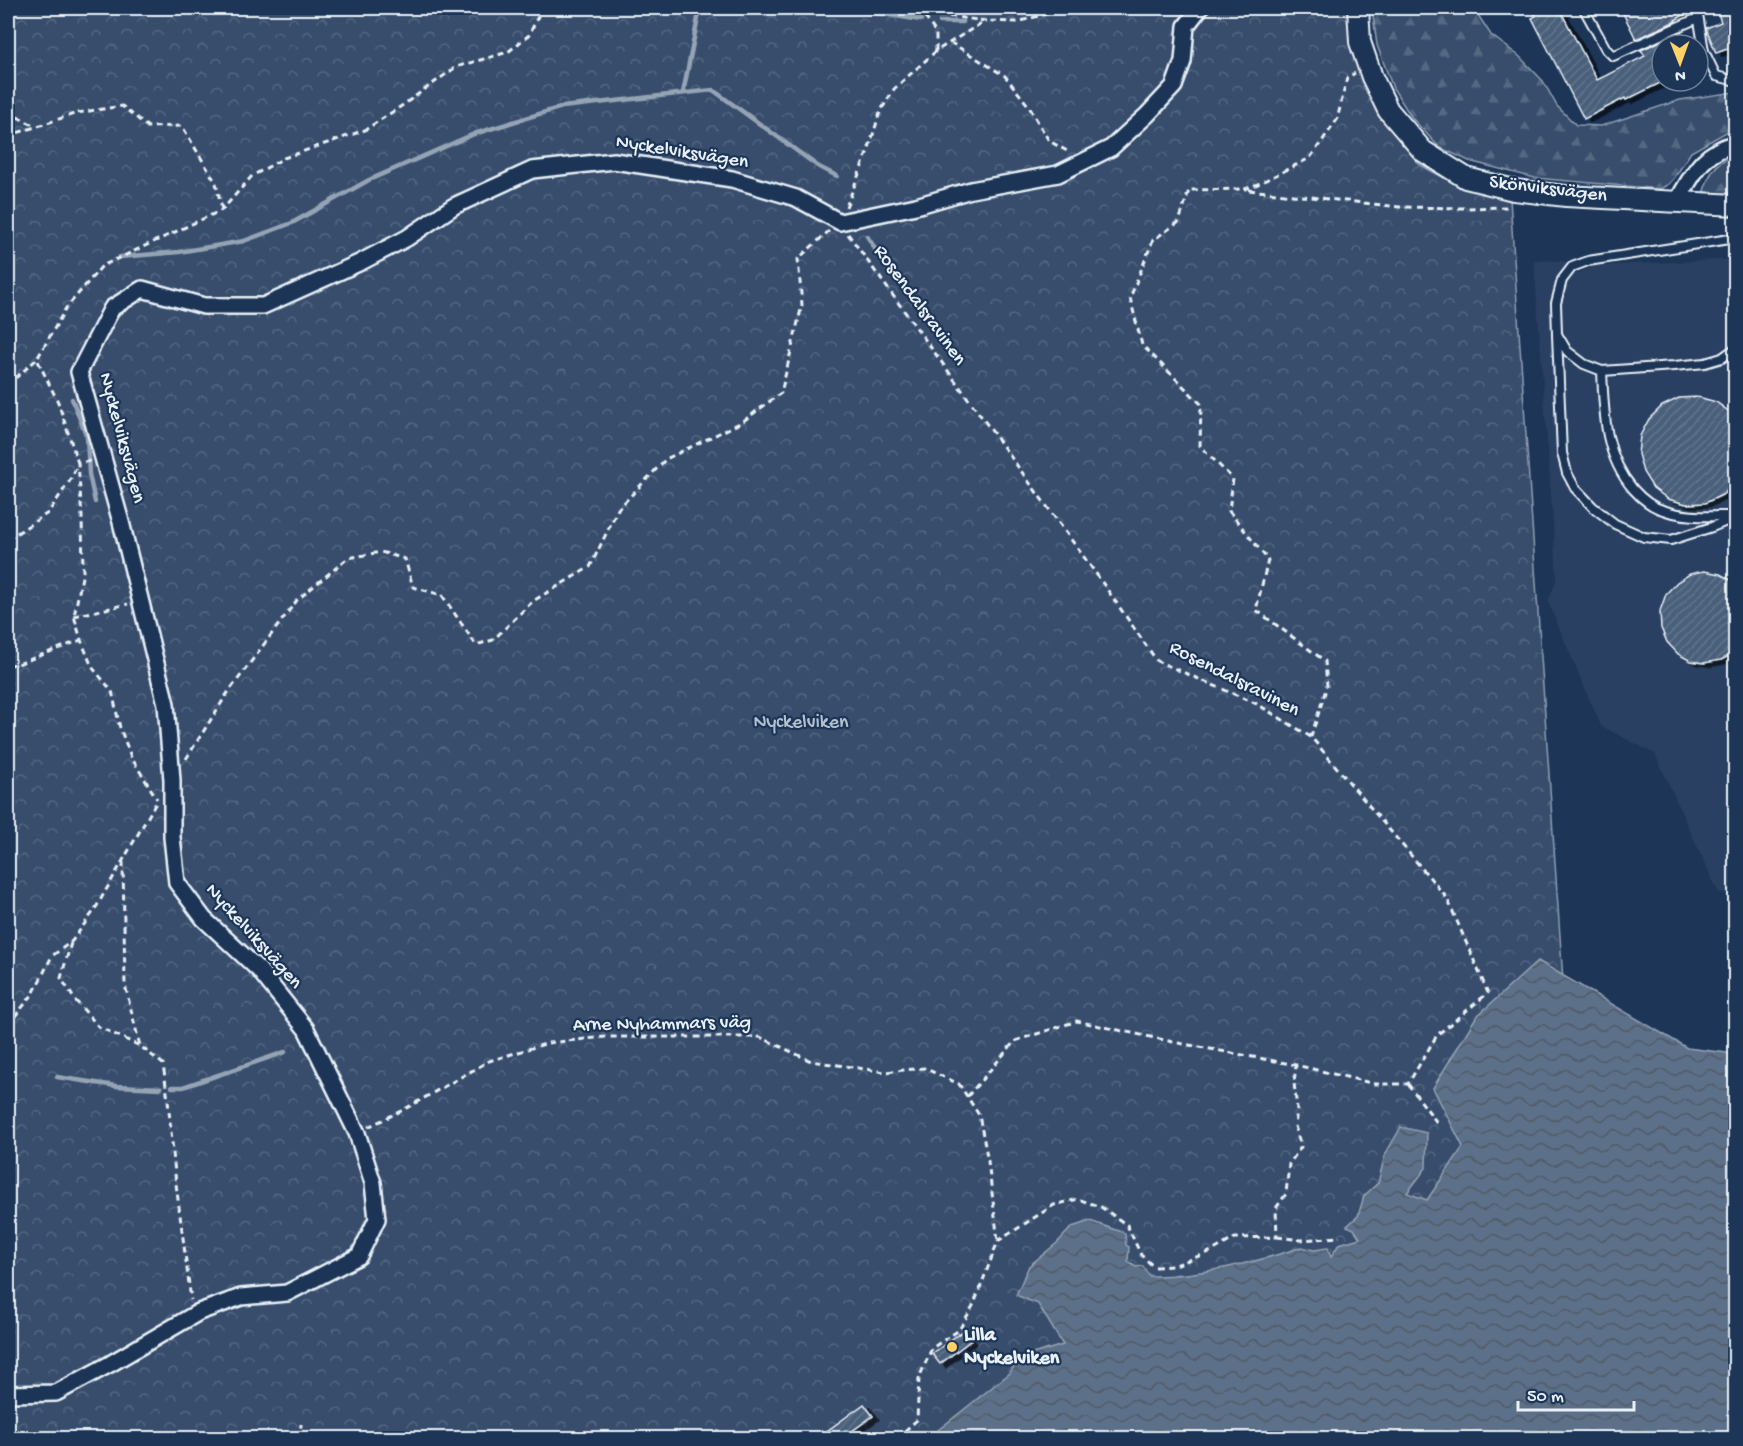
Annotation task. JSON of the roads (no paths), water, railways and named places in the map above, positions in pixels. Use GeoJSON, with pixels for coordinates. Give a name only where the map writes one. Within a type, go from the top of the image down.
{"type":"FeatureCollection","features":[{"type":"Feature","properties":{"kind":"street","name":"Nyckelviksvägen"},"geometry":{"type":"LineString","coordinates":[[8,1394],[56,1393],[193,1316],[242,1297],[287,1293],[359,1256],[377,1219],[373,1184],[357,1133],[306,1029],[259,970],[204,919],[177,883],[172,837],[172,780],[166,704],[142,602],[79,372],[112,308],[142,289],[204,306],[263,306],[362,262],[407,238],[454,206],[532,170],[614,161],[732,179],[796,198],[840,222],[916,206],[971,190],[1058,174],[1111,148],[1174,86],[1183,61],[1186,26],[1200,8]]}},
{"type":"Feature","properties":{"kind":"street","name":"Skönviksvägen"},"geometry":{"type":"LineString","coordinates":[[1358,8],[1360,42],[1372,77],[1388,110],[1423,151],[1466,178],[1514,190],[1566,196],[1736,205]]}},
{"type":"Feature","properties":{"kind":"street"},"geometry":{"type":"LineString","coordinates":[[1676,203],[1703,160],[1719,148],[1736,143]]}},
{"type":"Feature","properties":{"kind":"lane"},"geometry":{"type":"LineString","coordinates":[[1587,8],[1584,9],[1606,49],[1613,56],[1698,18]]}},
{"type":"Feature","properties":{"kind":"lane"},"geometry":{"type":"LineString","coordinates":[[1697,8],[1704,51],[1716,76],[1736,81]]}},
{"type":"Feature","properties":{"kind":"lane"},"geometry":{"type":"LineString","coordinates":[[1736,238],[1588,261],[1572,267],[1562,280],[1556,303],[1562,453],[1567,473],[1575,488],[1593,507],[1615,524],[1644,537],[1671,540],[1736,517]]}},
{"type":"Feature","properties":{"kind":"lane"},"geometry":{"type":"LineString","coordinates":[[1557,334],[1567,351],[1584,364],[1602,370],[1705,363],[1722,358],[1736,348]]}},
{"type":"Feature","properties":{"kind":"lane"},"geometry":{"type":"LineString","coordinates":[[1602,370],[1604,406],[1611,450],[1622,476],[1641,498],[1662,510],[1693,516],[1736,517]]}},
{"type":"Feature","properties":{"kind":"water"},"geometry":{"type":"Polygon","coordinates":[[[1538,961],[1687,1048],[1735,1054],[1735,1438],[928,1438],[1010,1373],[1019,1358],[1063,1345],[1038,1304],[1016,1295],[1029,1266],[1072,1227],[1090,1221],[1125,1233],[1126,1245],[1129,1247],[1128,1262],[1136,1267],[1143,1266],[1149,1276],[1187,1274],[1227,1267],[1302,1247],[1314,1250],[1328,1248],[1331,1257],[1339,1244],[1360,1238],[1354,1229],[1347,1226],[1358,1216],[1364,1196],[1378,1183],[1385,1155],[1401,1127],[1427,1133],[1426,1168],[1407,1193],[1427,1200],[1463,1147],[1433,1088],[1476,1017],[1538,961]]]}},
{"type":"Feature","properties":{"kind":"waterway"},"geometry":{"type":"LineString","coordinates":[[683,93],[700,8]]}},
{"type":"Feature","properties":{"kind":"waterway"},"geometry":{"type":"LineString","coordinates":[[844,8],[921,20]]}},
{"type":"Feature","properties":{"kind":"waterway"},"geometry":{"type":"LineString","coordinates":[[940,22],[963,22]]}},
{"type":"Feature","properties":{"kind":"waterway"},"geometry":{"type":"LineString","coordinates":[[120,257],[179,252],[244,241],[292,223],[369,180],[474,134],[562,107],[713,90],[819,167],[837,176]]}},
{"type":"Feature","properties":{"kind":"waterway"},"geometry":{"type":"LineString","coordinates":[[867,236],[892,275]]}},
{"type":"Feature","properties":{"kind":"waterway"},"geometry":{"type":"LineString","coordinates":[[72,399],[87,437],[89,474],[95,502]]}},
{"type":"Feature","properties":{"kind":"waterway"},"geometry":{"type":"LineString","coordinates":[[172,1087],[183,1087],[285,1052]]}},
{"type":"Feature","properties":{"kind":"waterway"},"geometry":{"type":"LineString","coordinates":[[57,1077],[116,1086],[161,1088]]}},
{"type":"Feature","properties":{"kind":"place","name":"Lilla Nyckelviken"},"geometry":{"type":"Point","coordinates":[952,1347]}},
{"type":"Feature","properties":{"kind":"park label","name":"Nyckelviken"},"geometry":{"type":"Point","coordinates":[801,723]}}]}
